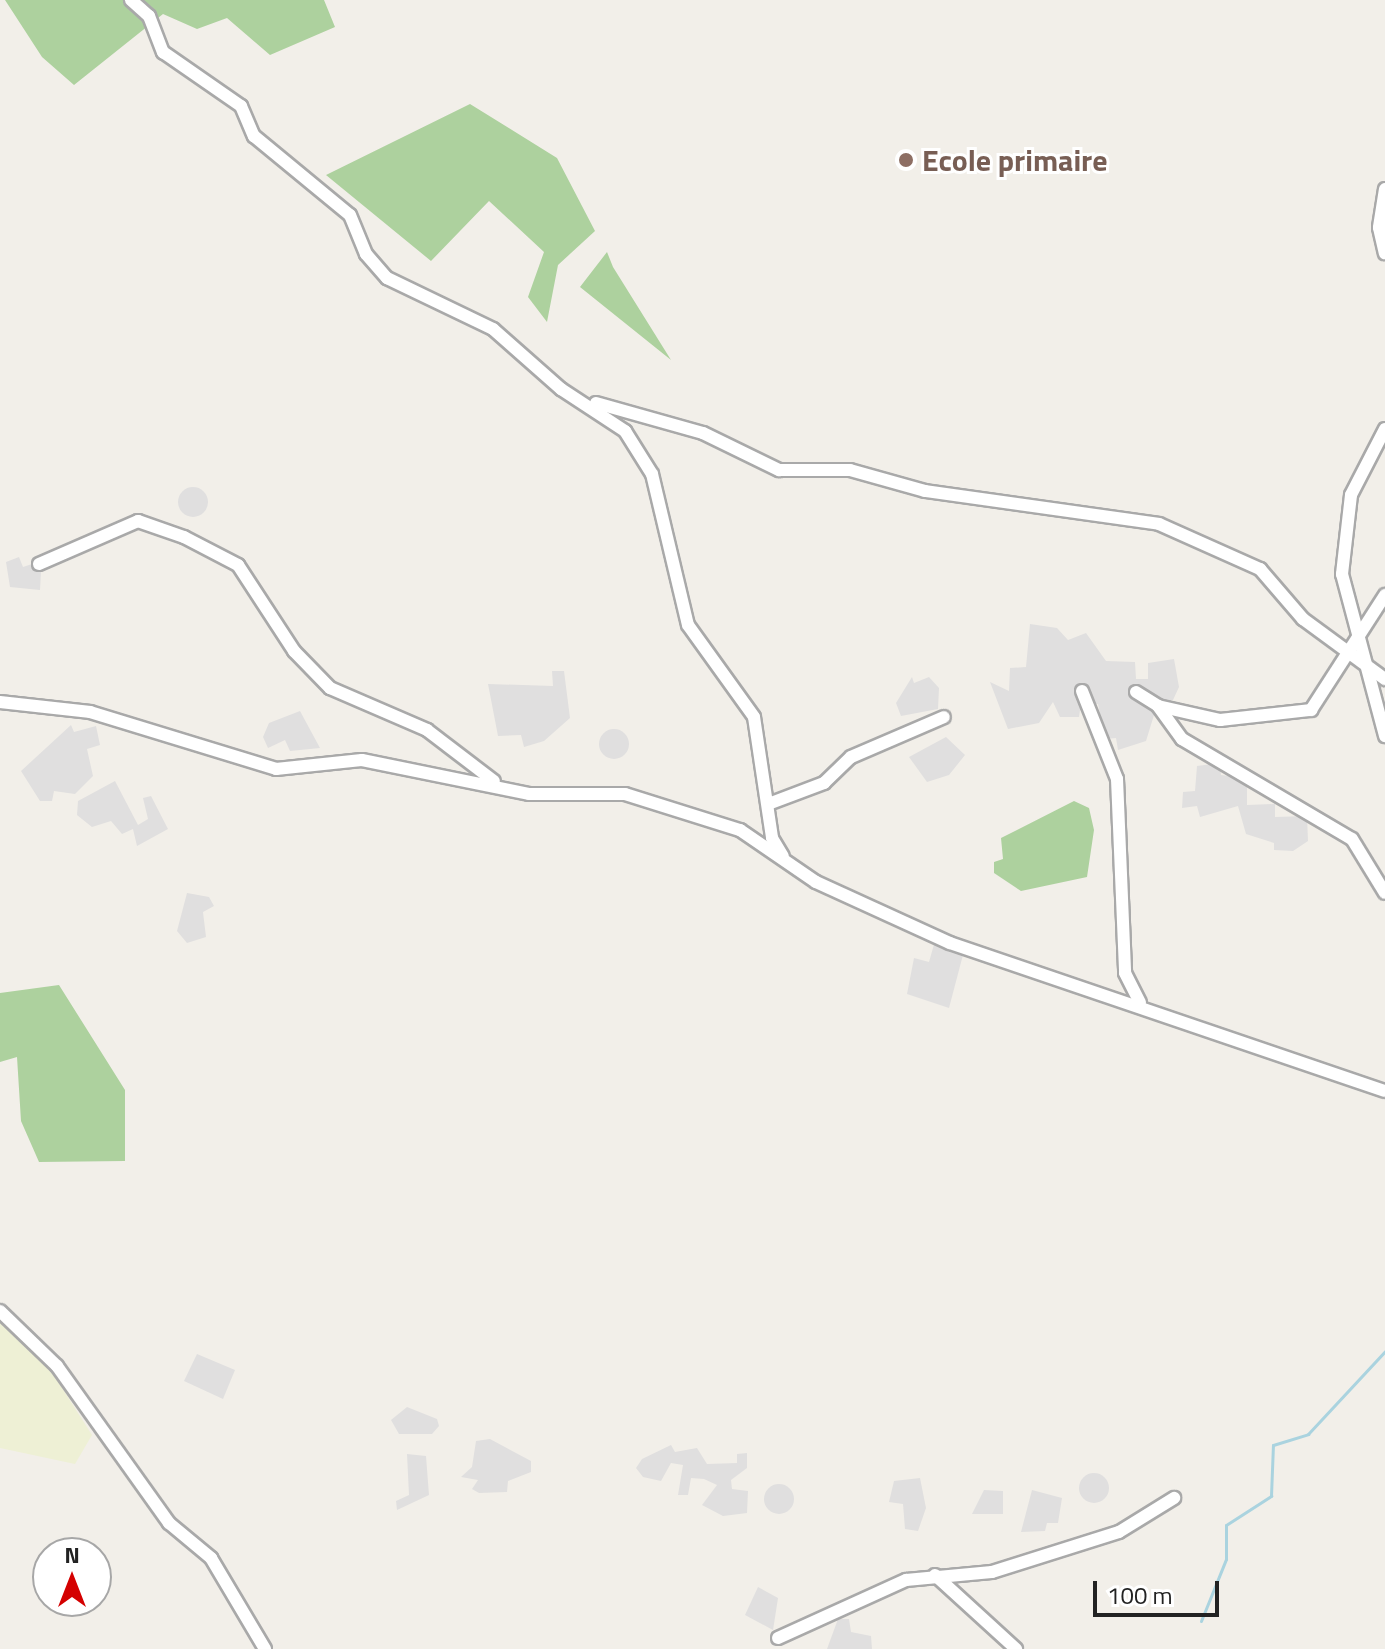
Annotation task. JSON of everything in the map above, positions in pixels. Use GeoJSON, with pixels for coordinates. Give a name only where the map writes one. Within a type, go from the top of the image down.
{"type":"FeatureCollection","features":[{"type":"Feature","properties":{"kind":"street"},"geometry":{"type":"LineString","coordinates":[[131,0],[149,16],[163,52],[241,106],[254,136],[350,215],[366,254],[387,278],[493,329],[561,389],[589,403],[620,425],[652,474],[688,625],[749,705],[771,803],[772,838],[788,862]]}},
{"type":"Feature","properties":{"kind":"street"},"geometry":{"type":"LineString","coordinates":[[1385,189],[1379,228],[1385,253]]}},
{"type":"Feature","properties":{"kind":"street"},"geometry":{"type":"LineString","coordinates":[[589,403],[703,433],[779,470],[850,470],[925,491],[1159,524],[1260,569],[1303,619],[1385,679]]}},
{"type":"Feature","properties":{"kind":"street"},"geometry":{"type":"LineString","coordinates":[[1385,429],[1351,495],[1342,574],[1355,637],[1385,736]]}},
{"type":"Feature","properties":{"kind":"street"},"geometry":{"type":"LineString","coordinates":[[39,564],[138,521],[198,543],[238,565],[294,651],[330,688],[419,726],[497,783]]}},
{"type":"Feature","properties":{"kind":"street"},"geometry":{"type":"LineString","coordinates":[[1136,692],[1158,706],[1220,720],[1290,717],[1324,698],[1355,637],[1385,595]]}},
{"type":"Feature","properties":{"kind":"street"},"geometry":{"type":"LineString","coordinates":[[1082,691],[1117,779],[1125,973],[1140,1002]]}},
{"type":"Feature","properties":{"kind":"street"},"geometry":{"type":"LineString","coordinates":[[0,702],[90,712],[276,769],[362,760],[437,779],[497,783],[533,795],[625,794],[740,830],[864,906],[950,943],[1140,1002],[1241,1047],[1385,1091]]}},
{"type":"Feature","properties":{"kind":"street"},"geometry":{"type":"LineString","coordinates":[[1158,706],[1182,739],[1352,839],[1385,893]]}},
{"type":"Feature","properties":{"kind":"street"},"geometry":{"type":"LineString","coordinates":[[771,803],[824,783],[851,757],[944,717]]}},
{"type":"Feature","properties":{"kind":"street"},"geometry":{"type":"LineString","coordinates":[[0,1311],[57,1366],[169,1523],[211,1558],[265,1649]]}},
{"type":"Feature","properties":{"kind":"street"},"geometry":{"type":"LineString","coordinates":[[778,1638],[818,1625],[863,1593],[935,1575],[992,1572],[1101,1538],[1174,1498]]}},
{"type":"Feature","properties":{"kind":"street"},"geometry":{"type":"LineString","coordinates":[[935,1575],[1016,1649]]}},
{"type":"Feature","properties":{"kind":"shaded area"},"geometry":{"type":"Polygon","coordinates":[[[193,487],[204,491],[208,502],[204,513],[193,517],[182,513],[178,502],[182,491],[193,487]]]}},
{"type":"Feature","properties":{"kind":"shaded area"},"geometry":{"type":"Polygon","coordinates":[[[19,557],[23,567],[35,563],[41,571],[40,590],[10,587],[6,562],[19,557]]]}},
{"type":"Feature","properties":{"kind":"shaded area"},"geometry":{"type":"Polygon","coordinates":[[[1030,624],[1057,628],[1068,640],[1086,633],[1106,661],[1135,662],[1136,679],[1148,679],[1148,663],[1174,659],[1179,687],[1173,700],[1158,702],[1146,741],[1118,750],[1116,738],[1105,739],[1098,704],[1081,703],[1079,717],[1060,717],[1053,702],[1039,723],[1008,729],[990,682],[1009,691],[1010,668],[1026,667],[1030,624]]]}},
{"type":"Feature","properties":{"kind":"shaded area"},"geometry":{"type":"Polygon","coordinates":[[[552,671],[564,671],[570,718],[544,741],[524,747],[521,735],[498,736],[488,684],[553,686],[552,671]]]}},
{"type":"Feature","properties":{"kind":"shaded area"},"geometry":{"type":"Polygon","coordinates":[[[912,677],[914,683],[929,677],[939,688],[938,709],[901,716],[896,703],[912,677]]]}},
{"type":"Feature","properties":{"kind":"shaded area"},"geometry":{"type":"Polygon","coordinates":[[[300,711],[320,748],[290,751],[285,740],[268,748],[263,737],[269,723],[300,711]]]}},
{"type":"Feature","properties":{"kind":"shaded area"},"geometry":{"type":"Polygon","coordinates":[[[71,725],[74,732],[96,726],[100,745],[87,749],[93,776],[75,794],[54,791],[52,801],[40,801],[21,771],[71,725]]]}},
{"type":"Feature","properties":{"kind":"shaded area"},"geometry":{"type":"Polygon","coordinates":[[[614,729],[620,730],[628,738],[628,750],[620,758],[614,759],[608,758],[600,750],[599,744],[600,738],[608,730],[614,729]]]}},
{"type":"Feature","properties":{"kind":"shaded area"},"geometry":{"type":"Polygon","coordinates":[[[946,737],[965,755],[949,775],[927,782],[909,757],[946,737]]]}},
{"type":"Feature","properties":{"kind":"shaded area"},"geometry":{"type":"Polygon","coordinates":[[[1220,763],[1221,775],[1247,778],[1247,805],[1275,804],[1275,817],[1307,816],[1308,841],[1293,851],[1274,850],[1274,843],[1246,834],[1238,806],[1200,817],[1197,806],[1182,808],[1183,792],[1195,791],[1197,766],[1220,763]]]}},
{"type":"Feature","properties":{"kind":"shaded area"},"geometry":{"type":"Polygon","coordinates":[[[115,781],[138,825],[148,819],[143,798],[151,796],[168,829],[137,846],[133,829],[122,834],[111,821],[92,827],[77,815],[78,801],[115,781]]]}},
{"type":"Feature","properties":{"kind":"shaded area"},"geometry":{"type":"Polygon","coordinates":[[[187,893],[209,897],[214,906],[203,912],[206,937],[187,943],[177,931],[187,893]]]}},
{"type":"Feature","properties":{"kind":"shaded area"},"geometry":{"type":"Polygon","coordinates":[[[935,941],[964,951],[949,1008],[907,994],[914,958],[929,962],[935,941]]]}},
{"type":"Feature","properties":{"kind":"shaded area"},"geometry":{"type":"Polygon","coordinates":[[[197,1354],[235,1370],[223,1399],[184,1381],[197,1354]]]}},
{"type":"Feature","properties":{"kind":"shaded area"},"geometry":{"type":"Polygon","coordinates":[[[407,1407],[437,1419],[439,1426],[432,1434],[399,1434],[391,1420],[407,1407]]]}},
{"type":"Feature","properties":{"kind":"shaded area"},"geometry":{"type":"Polygon","coordinates":[[[490,1439],[531,1461],[531,1472],[508,1481],[507,1492],[479,1493],[472,1489],[478,1480],[461,1477],[472,1467],[476,1441],[490,1439]]]}},
{"type":"Feature","properties":{"kind":"shaded area"},"geometry":{"type":"Polygon","coordinates":[[[671,1445],[675,1452],[697,1448],[707,1464],[737,1463],[737,1454],[747,1453],[747,1468],[731,1480],[732,1489],[748,1491],[747,1513],[723,1516],[702,1505],[717,1485],[704,1479],[691,1478],[688,1495],[678,1495],[683,1465],[671,1463],[661,1481],[643,1477],[636,1468],[642,1459],[671,1445]]]}},
{"type":"Feature","properties":{"kind":"shaded area"},"geometry":{"type":"Polygon","coordinates":[[[407,1454],[426,1456],[429,1495],[397,1510],[396,1501],[409,1495],[407,1454]]]}},
{"type":"Feature","properties":{"kind":"shaded area"},"geometry":{"type":"Polygon","coordinates":[[[1094,1473],[1100,1474],[1108,1482],[1108,1494],[1100,1502],[1094,1503],[1088,1502],[1080,1494],[1079,1488],[1080,1482],[1088,1474],[1094,1473]]]}},
{"type":"Feature","properties":{"kind":"shaded area"},"geometry":{"type":"Polygon","coordinates":[[[920,1478],[926,1508],[918,1531],[905,1529],[903,1504],[889,1502],[894,1481],[920,1478]]]}},
{"type":"Feature","properties":{"kind":"shaded area"},"geometry":{"type":"Polygon","coordinates":[[[779,1484],[785,1485],[793,1493],[793,1505],[785,1513],[779,1514],[773,1513],[765,1505],[764,1499],[765,1493],[773,1485],[779,1484]]]}},
{"type":"Feature","properties":{"kind":"shaded area"},"geometry":{"type":"Polygon","coordinates":[[[984,1490],[1003,1491],[1003,1514],[972,1514],[984,1490]]]}},
{"type":"Feature","properties":{"kind":"shaded area"},"geometry":{"type":"Polygon","coordinates":[[[1032,1490],[1062,1498],[1058,1523],[1047,1523],[1045,1531],[1021,1532],[1032,1490]]]}},
{"type":"Feature","properties":{"kind":"shaded area"},"geometry":{"type":"Polygon","coordinates":[[[758,1587],[778,1598],[773,1630],[745,1615],[758,1587]]]}},
{"type":"Feature","properties":{"kind":"shaded area"},"geometry":{"type":"Polygon","coordinates":[[[838,1619],[849,1619],[851,1632],[871,1636],[872,1649],[827,1649],[838,1619]]]}},
{"type":"Feature","properties":{"kind":"green space"},"geometry":{"type":"Polygon","coordinates":[[[5,0],[324,0],[335,27],[270,55],[227,18],[197,29],[163,14],[74,85],[42,57],[5,0]]]}},
{"type":"Feature","properties":{"kind":"green space"},"geometry":{"type":"Polygon","coordinates":[[[470,104],[557,158],[595,231],[558,265],[547,322],[528,297],[544,252],[489,201],[431,261],[326,175],[470,104]]]}},
{"type":"Feature","properties":{"kind":"green space"},"geometry":{"type":"Polygon","coordinates":[[[607,252],[613,267],[671,360],[580,287],[607,252]]]}},
{"type":"Feature","properties":{"kind":"green space"},"geometry":{"type":"Polygon","coordinates":[[[1074,801],[1089,808],[1094,830],[1087,877],[1021,891],[994,873],[994,862],[1003,859],[1001,838],[1074,801]]]}},
{"type":"Feature","properties":{"kind":"green space"},"geometry":{"type":"Polygon","coordinates":[[[59,985],[125,1090],[125,1161],[39,1162],[21,1121],[17,1057],[0,1062],[0,993],[59,985]]]}},
{"type":"Feature","properties":{"kind":"green space"},"geometry":{"type":"Polygon","coordinates":[[[0,1321],[43,1358],[92,1435],[75,1464],[0,1448],[0,1321]]]}},
{"type":"Feature","properties":{"kind":"waterway"},"geometry":{"type":"LineString","coordinates":[[1201,1621],[1226,1559],[1226,1525],[1271,1496],[1273,1445],[1308,1434],[1385,1351]]}},
{"type":"Feature","properties":{"kind":"place","name":"Ecole primaire"},"geometry":{"type":"Point","coordinates":[906,160]}}]}
